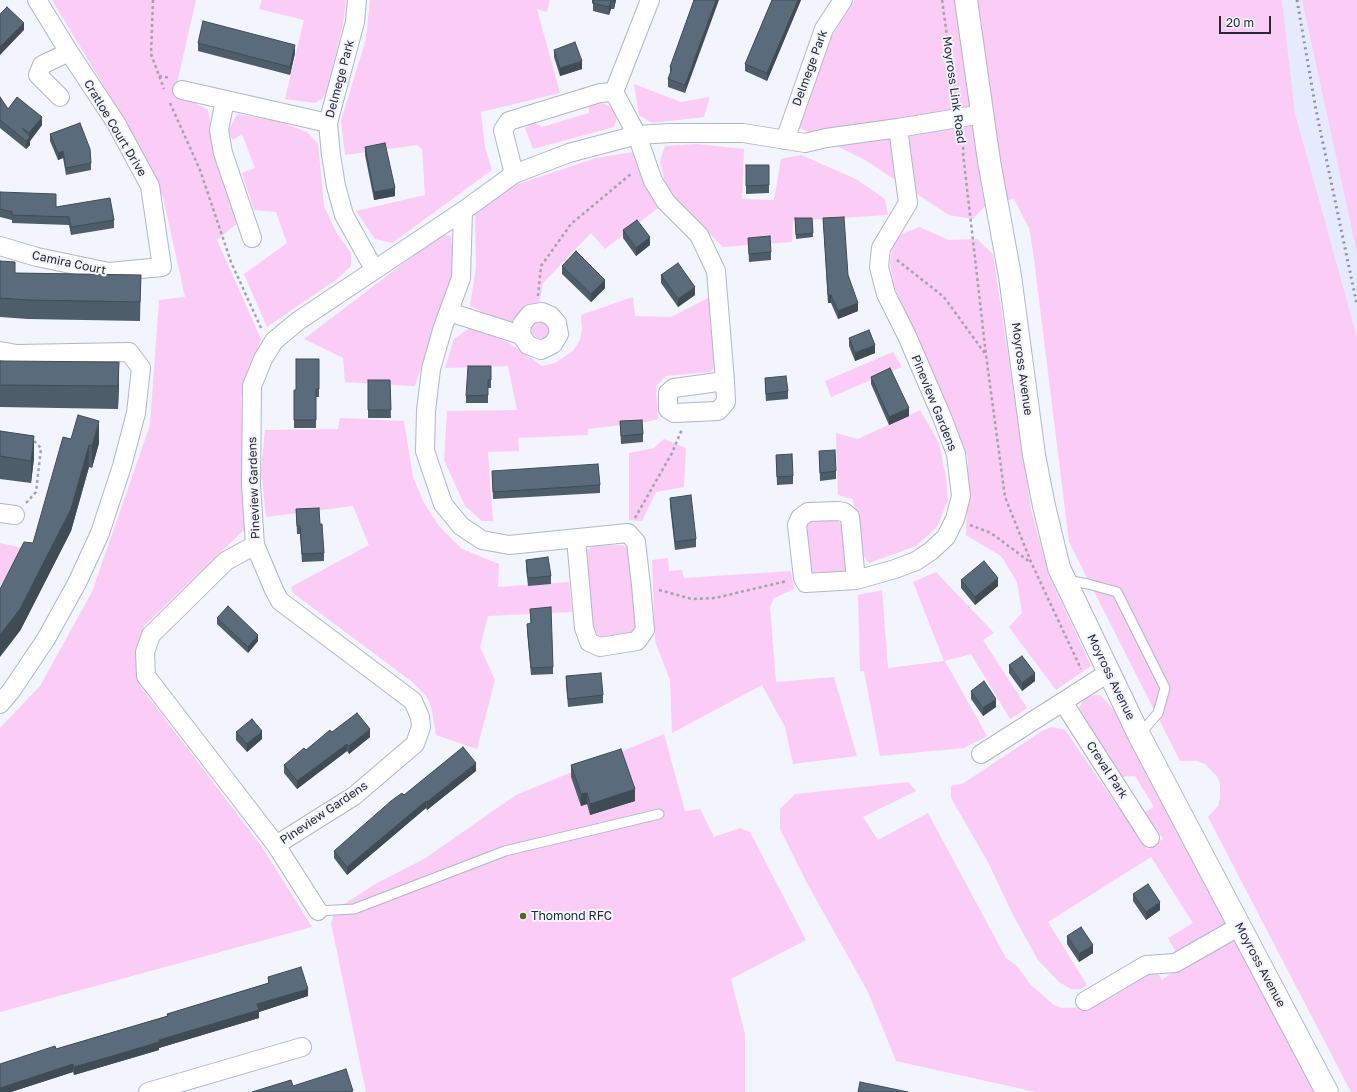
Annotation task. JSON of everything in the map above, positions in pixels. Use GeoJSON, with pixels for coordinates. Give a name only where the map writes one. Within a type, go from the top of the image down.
{"type":"FeatureCollection","features":[{"type":"Feature","properties":{"kind":"street","name":"Cratloe Court Drive"},"geometry":{"type":"LineString","coordinates":[[37,0],[68,52],[116,123],[150,186],[162,267]]}},
{"type":"Feature","properties":{"kind":"street","name":"Delmege Park"},"geometry":{"type":"LineString","coordinates":[[357,0],[355,22],[328,123],[330,155],[336,186],[344,215],[374,269]]}},
{"type":"Feature","properties":{"kind":"street"},"geometry":{"type":"LineString","coordinates":[[650,0],[614,92],[637,136],[653,181],[666,202],[699,235],[716,270],[725,380],[726,402],[718,411],[674,413],[668,409],[668,393],[674,388],[725,380]]}},
{"type":"Feature","properties":{"kind":"street","name":"Delmege Park"},"geometry":{"type":"LineString","coordinates":[[785,140],[824,29],[843,0]]}},
{"type":"Feature","properties":{"kind":"street","name":"Moyross Link Road"},"geometry":{"type":"LineString","coordinates":[[966,0],[989,161],[1001,227]]}},
{"type":"Feature","properties":{"kind":"street"},"geometry":{"type":"LineString","coordinates":[[60,97],[38,75],[42,65],[68,52]]}},
{"type":"Feature","properties":{"kind":"street"},"geometry":{"type":"LineString","coordinates":[[514,174],[503,130],[509,121],[600,93],[614,92]]}},
{"type":"Feature","properties":{"kind":"street"},"geometry":{"type":"LineString","coordinates":[[172,94],[225,100],[328,123]]}},
{"type":"Feature","properties":{"kind":"street"},"geometry":{"type":"LineString","coordinates":[[225,100],[219,130],[223,152],[252,238]]}},
{"type":"Feature","properties":{"kind":"street"},"geometry":{"type":"LineString","coordinates":[[898,128],[982,114]]}},
{"type":"Feature","properties":{"kind":"street","name":"Pineview Gardens"},"geometry":{"type":"LineString","coordinates":[[276,845],[354,796],[415,744],[421,727],[420,717],[413,702],[280,601],[274,590],[255,545],[251,485],[252,386],[263,359],[274,341],[298,321],[463,211],[514,174],[569,152],[637,136],[711,132],[743,133],[805,143],[826,138],[898,128],[908,203],[881,248],[879,267],[886,294],[907,336],[942,417],[956,454],[960,496],[955,519],[946,537],[932,551],[916,561],[895,569],[856,580],[806,583],[803,578]]}},
{"type":"Feature","properties":{"kind":"street"},"geometry":{"type":"LineString","coordinates":[[463,211],[461,278],[431,369],[426,411],[426,451],[443,504],[461,526],[482,540],[509,545],[628,533],[636,542],[641,585],[644,630],[638,641],[600,647],[589,642],[584,628],[576,539]]}},
{"type":"Feature","properties":{"kind":"street","name":"Moyross Avenue"},"geometry":{"type":"LineString","coordinates":[[1001,227],[1010,276],[1035,462],[1059,568],[1139,735],[1327,1092]]}},
{"type":"Feature","properties":{"kind":"street","name":"Camira Court"},"geometry":{"type":"LineString","coordinates":[[0,246],[37,257],[109,272],[162,267]]}},
{"type":"Feature","properties":{"kind":"street"},"geometry":{"type":"LineString","coordinates":[[449,312],[521,335],[528,345],[540,350],[553,344],[558,334],[557,323],[551,316],[542,312],[530,314],[522,324],[521,335]]}},
{"type":"Feature","properties":{"kind":"street"},"geometry":{"type":"LineString","coordinates":[[0,351],[17,354],[129,352],[141,368],[136,413],[122,466],[100,533],[76,583],[46,639],[11,691],[0,704]]}},
{"type":"Feature","properties":{"kind":"street"},"geometry":{"type":"LineString","coordinates":[[803,578],[797,524],[800,518],[808,512],[838,511],[844,512],[850,517],[856,580]]}},
{"type":"Feature","properties":{"kind":"street"},"geometry":{"type":"LineString","coordinates":[[255,545],[226,561],[151,635],[145,652],[146,676],[276,845],[318,911]]}},
{"type":"Feature","properties":{"kind":"street"},"geometry":{"type":"LineString","coordinates":[[981,754],[1108,673]]}},
{"type":"Feature","properties":{"kind":"street","name":"Creval Park"},"geometry":{"type":"LineString","coordinates":[[1063,702],[1150,838]]}},
{"type":"Feature","properties":{"kind":"street"},"geometry":{"type":"LineString","coordinates":[[1085,1002],[1146,965],[1175,963],[1240,926]]}},
{"type":"Feature","properties":{"kind":"street"},"geometry":{"type":"LineString","coordinates":[[148,1092],[302,1047]]}},
{"type":"Feature","properties":{"kind":"lane"},"geometry":{"type":"LineString","coordinates":[[1064,580],[1088,584],[1117,592],[1165,688],[1158,713],[1139,735]]}},
{"type":"Feature","properties":{"kind":"lane"},"geometry":{"type":"LineString","coordinates":[[318,911],[354,909],[505,851],[658,814]]}},
{"type":"Feature","properties":{"kind":"path"},"geometry":{"type":"LineString","coordinates":[[153,0],[151,54],[172,94],[200,170],[231,262],[262,331],[274,341]]}},
{"type":"Feature","properties":{"kind":"path","name":"Moyross Link Road"},"geometry":{"type":"LineString","coordinates":[[942,0],[963,153],[989,161]]}},
{"type":"Feature","properties":{"kind":"path"},"geometry":{"type":"LineString","coordinates":[[963,153],[986,356],[1005,497],[1031,562],[1089,686]]}},
{"type":"Feature","properties":{"kind":"path"},"geometry":{"type":"LineString","coordinates":[[542,312],[538,293],[541,266],[571,224],[647,163]]}},
{"type":"Feature","properties":{"kind":"path"},"geometry":{"type":"LineString","coordinates":[[881,248],[944,298],[986,356]]}},
{"type":"Feature","properties":{"kind":"path"},"geometry":{"type":"LineString","coordinates":[[628,533],[650,490],[672,453],[689,412]]}},
{"type":"Feature","properties":{"kind":"path"},"geometry":{"type":"LineString","coordinates":[[8,514],[36,492],[41,448],[27,434]]}},
{"type":"Feature","properties":{"kind":"path"},"geometry":{"type":"LineString","coordinates":[[955,519],[991,533],[1031,562]]}},
{"type":"Feature","properties":{"kind":"path"},"geometry":{"type":"LineString","coordinates":[[641,585],[692,599],[715,598],[803,578]]}},
{"type":"Feature","properties":{"kind":"shaded area"},"geometry":{"type":"Polygon","coordinates":[[[52,0],[196,0],[175,92],[208,110],[214,145],[240,221],[217,240],[261,339],[241,397],[246,528],[144,626],[138,663],[140,686],[262,847],[312,927],[0,1012],[0,728],[40,686],[92,592],[150,425],[159,300],[185,297],[163,197],[128,126],[52,0]]]}},
{"type":"Feature","properties":{"kind":"shaded area"},"geometry":{"type":"Polygon","coordinates":[[[262,0],[346,0],[343,24],[327,90],[323,98],[315,103],[285,99],[304,20],[259,9],[262,0]]]}},
{"type":"Feature","properties":{"kind":"shaded area"},"geometry":{"type":"Polygon","coordinates":[[[370,0],[550,0],[547,12],[537,9],[560,93],[481,112],[485,147],[492,170],[392,243],[375,239],[356,211],[425,195],[422,149],[417,145],[345,155],[341,121],[366,39],[370,0]]]}},
{"type":"Feature","properties":{"kind":"shaded area"},"geometry":{"type":"Polygon","coordinates":[[[855,0],[1282,0],[1295,113],[1357,337],[1357,1092],[1351,1092],[1208,817],[1218,806],[1220,798],[1220,783],[1217,776],[1205,764],[1197,761],[1180,761],[1069,542],[1033,251],[1029,228],[1014,199],[987,204],[973,219],[949,215],[865,160],[798,127],[830,39],[855,0]]]}},
{"type":"Feature","properties":{"kind":"shaded area"},"geometry":{"type":"Polygon","coordinates":[[[1282,0],[1302,0],[1357,253],[1357,337],[1295,113],[1282,0]]]}},
{"type":"Feature","properties":{"kind":"shaded area"},"geometry":{"type":"Polygon","coordinates":[[[1302,0],[1357,0],[1357,253],[1302,0]]]}},
{"type":"Feature","properties":{"kind":"shaded area"},"geometry":{"type":"Polygon","coordinates":[[[634,84],[681,102],[710,97],[704,117],[652,123],[639,115],[634,84]]]}},
{"type":"Feature","properties":{"kind":"shaded area"},"geometry":{"type":"Polygon","coordinates":[[[603,103],[619,112],[614,127],[533,149],[525,128],[533,122],[542,127],[589,113],[589,105],[603,103]]]}},
{"type":"Feature","properties":{"kind":"shaded area"},"geometry":{"type":"Polygon","coordinates":[[[237,114],[280,122],[307,132],[318,144],[324,206],[336,232],[351,253],[351,266],[337,279],[267,327],[244,274],[287,243],[276,212],[254,210],[242,173],[255,168],[242,134],[233,140],[228,132],[237,114]]]}},
{"type":"Feature","properties":{"kind":"shaded area"},"geometry":{"type":"Polygon","coordinates":[[[696,144],[744,149],[742,199],[774,200],[781,159],[801,155],[856,179],[885,199],[888,215],[793,221],[792,242],[723,247],[695,220],[666,187],[660,161],[665,146],[696,144]]]}},
{"type":"Feature","properties":{"kind":"shaded area"},"geometry":{"type":"Polygon","coordinates":[[[633,152],[640,157],[645,185],[658,208],[605,249],[591,233],[543,283],[539,304],[522,313],[509,324],[470,306],[476,267],[475,213],[509,187],[596,158],[633,152]]]}},
{"type":"Feature","properties":{"kind":"shaded area"},"geometry":{"type":"Polygon","coordinates":[[[919,227],[949,240],[977,239],[993,254],[1031,509],[1048,573],[1091,666],[1056,690],[1009,627],[1022,613],[1017,582],[1001,556],[966,535],[968,458],[951,413],[894,286],[890,263],[894,237],[919,227]]]}},
{"type":"Feature","properties":{"kind":"shaded area"},"geometry":{"type":"Polygon","coordinates":[[[442,234],[451,236],[454,269],[415,386],[345,382],[343,358],[304,339],[442,234]]]}},
{"type":"Feature","properties":{"kind":"shaded area"},"geometry":{"type":"Polygon","coordinates":[[[633,297],[635,316],[671,317],[710,297],[717,364],[710,372],[666,376],[656,386],[658,419],[646,422],[588,429],[588,435],[518,438],[519,451],[488,452],[493,521],[482,521],[465,506],[444,460],[447,411],[517,410],[508,366],[445,368],[454,339],[471,327],[509,343],[542,366],[555,363],[573,351],[580,340],[582,329],[581,315],[633,297]]]}},
{"type":"Feature","properties":{"kind":"shaded area"},"geometry":{"type":"Polygon","coordinates":[[[545,318],[552,332],[546,338],[538,338],[532,333],[531,325],[533,321],[545,318]]]}},
{"type":"Feature","properties":{"kind":"shaded area"},"geometry":{"type":"Polygon","coordinates":[[[893,352],[902,367],[831,397],[825,381],[893,352]]]}},
{"type":"Feature","properties":{"kind":"shaded area"},"geometry":{"type":"Polygon","coordinates":[[[920,410],[939,443],[946,478],[948,500],[937,527],[916,546],[869,563],[863,555],[853,499],[838,495],[836,433],[858,439],[920,410]]]}},
{"type":"Feature","properties":{"kind":"shaded area"},"geometry":{"type":"Polygon","coordinates":[[[340,418],[404,421],[413,477],[424,503],[439,526],[462,549],[499,564],[498,587],[569,582],[572,612],[488,616],[480,647],[495,680],[477,749],[436,735],[431,706],[426,696],[411,681],[293,593],[291,587],[369,545],[353,506],[266,517],[261,471],[265,430],[338,429],[340,418]]]}},
{"type":"Feature","properties":{"kind":"shaded area"},"geometry":{"type":"Polygon","coordinates":[[[664,439],[686,448],[684,487],[656,492],[642,521],[629,520],[629,453],[654,448],[664,439]]]}},
{"type":"Feature","properties":{"kind":"shaded area"},"geometry":{"type":"Polygon","coordinates":[[[812,519],[837,519],[842,526],[846,569],[841,573],[810,572],[805,526],[812,519]]]}},
{"type":"Feature","properties":{"kind":"shaded area"},"geometry":{"type":"Polygon","coordinates":[[[0,543],[22,548],[0,586],[0,543]]]}},
{"type":"Feature","properties":{"kind":"shaded area"},"geometry":{"type":"Polygon","coordinates":[[[623,545],[630,550],[638,628],[632,635],[603,638],[592,630],[586,551],[593,546],[623,545]]]}},
{"type":"Feature","properties":{"kind":"shaded area"},"geometry":{"type":"Polygon","coordinates":[[[668,558],[669,571],[682,570],[684,578],[791,571],[794,589],[774,598],[770,607],[776,682],[834,677],[857,756],[793,764],[785,727],[762,685],[672,733],[670,680],[655,641],[652,560],[668,558]]]}},
{"type":"Feature","properties":{"kind":"shaded area"},"geometry":{"type":"Polygon","coordinates":[[[936,572],[994,633],[983,640],[1027,708],[1010,719],[971,654],[945,661],[987,736],[964,748],[880,756],[864,671],[860,671],[858,595],[882,590],[888,668],[944,661],[913,582],[936,572]]]}},
{"type":"Feature","properties":{"kind":"shaded area"},"geometry":{"type":"Polygon","coordinates":[[[1100,695],[1114,710],[1242,951],[1314,1092],[1036,1092],[896,1061],[868,992],[808,885],[780,829],[780,809],[795,794],[908,782],[916,791],[863,817],[878,840],[928,813],[1006,958],[1017,966],[1031,985],[1054,1005],[1062,1008],[1088,1007],[1155,968],[1162,980],[1183,965],[1168,938],[1193,923],[1151,857],[1048,922],[1087,985],[1080,989],[1071,989],[1059,982],[1038,960],[1013,915],[989,864],[951,798],[951,786],[964,783],[1042,731],[1052,727],[1065,730],[1147,849],[1163,839],[1145,812],[1154,807],[1135,776],[1121,777],[1079,708],[1086,696],[1100,695]]]}},
{"type":"Feature","properties":{"kind":"shaded area","name":"Thomond RFC"},"geometry":{"type":"Polygon","coordinates":[[[664,734],[685,811],[700,809],[714,837],[740,828],[750,832],[806,940],[731,979],[745,1034],[745,1092],[366,1092],[331,923],[335,910],[375,884],[424,859],[516,795],[664,734]]]}},
{"type":"Feature","properties":{"kind":"building"},"geometry":{"type":"Polygon","coordinates":[[[594,0],[614,1],[611,1],[609,7],[593,3],[594,0]]]}},
{"type":"Feature","properties":{"kind":"building"},"geometry":{"type":"Polygon","coordinates":[[[694,0],[716,0],[685,85],[668,79],[672,68],[670,67],[694,0]]]}},
{"type":"Feature","properties":{"kind":"building"},"geometry":{"type":"Polygon","coordinates":[[[772,0],[798,0],[767,73],[745,64],[772,0]]]}},
{"type":"Feature","properties":{"kind":"building"},"geometry":{"type":"Polygon","coordinates":[[[7,7],[24,23],[0,47],[0,14],[7,7]]]}},
{"type":"Feature","properties":{"kind":"building"},"geometry":{"type":"Polygon","coordinates":[[[203,21],[295,45],[290,67],[198,43],[203,21]]]}},
{"type":"Feature","properties":{"kind":"building"},"geometry":{"type":"Polygon","coordinates":[[[575,42],[582,61],[560,68],[554,50],[575,42]]]}},
{"type":"Feature","properties":{"kind":"building"},"geometry":{"type":"Polygon","coordinates":[[[0,97],[8,109],[17,97],[42,117],[29,133],[22,128],[30,137],[26,141],[0,120],[0,97]]]}},
{"type":"Feature","properties":{"kind":"building"},"geometry":{"type":"Polygon","coordinates":[[[80,123],[90,149],[91,163],[66,168],[63,151],[58,153],[50,134],[80,123]]]}},
{"type":"Feature","properties":{"kind":"building"},"geometry":{"type":"Polygon","coordinates":[[[385,143],[395,188],[374,192],[365,147],[385,143]]]}},
{"type":"Feature","properties":{"kind":"building"},"geometry":{"type":"Polygon","coordinates":[[[746,165],[769,165],[769,185],[746,186],[746,165]]]}},
{"type":"Feature","properties":{"kind":"building"},"geometry":{"type":"Polygon","coordinates":[[[0,192],[56,194],[56,207],[110,198],[114,220],[71,227],[69,217],[12,215],[12,212],[0,209],[0,192]]]}},
{"type":"Feature","properties":{"kind":"building"},"geometry":{"type":"Polygon","coordinates":[[[844,217],[848,275],[858,303],[838,311],[831,295],[828,295],[823,218],[844,217]]]}},
{"type":"Feature","properties":{"kind":"building"},"geometry":{"type":"Polygon","coordinates":[[[795,218],[812,218],[813,233],[796,235],[795,218]]]}},
{"type":"Feature","properties":{"kind":"building"},"geometry":{"type":"Polygon","coordinates":[[[637,220],[650,237],[636,248],[623,230],[637,220]]]}},
{"type":"Feature","properties":{"kind":"building"},"geometry":{"type":"Polygon","coordinates":[[[770,236],[771,252],[749,254],[748,238],[770,236]]]}},
{"type":"Feature","properties":{"kind":"building"},"geometry":{"type":"Polygon","coordinates":[[[576,251],[605,280],[591,294],[562,266],[576,251]]]}},
{"type":"Feature","properties":{"kind":"building"},"geometry":{"type":"Polygon","coordinates":[[[0,261],[15,262],[15,273],[141,275],[140,302],[0,298],[0,261]]]}},
{"type":"Feature","properties":{"kind":"building"},"geometry":{"type":"Polygon","coordinates":[[[678,263],[695,287],[678,299],[661,275],[678,263]]]}},
{"type":"Feature","properties":{"kind":"building"},"geometry":{"type":"Polygon","coordinates":[[[869,330],[875,345],[855,353],[849,338],[869,330]]]}},
{"type":"Feature","properties":{"kind":"building"},"geometry":{"type":"Polygon","coordinates":[[[296,359],[319,359],[319,389],[316,389],[316,420],[294,420],[296,359]]]}},
{"type":"Feature","properties":{"kind":"building"},"geometry":{"type":"Polygon","coordinates":[[[0,361],[119,362],[118,386],[0,385],[0,361]]]}},
{"type":"Feature","properties":{"kind":"building"},"geometry":{"type":"Polygon","coordinates":[[[468,366],[491,366],[491,380],[488,380],[488,395],[466,396],[468,366]]]}},
{"type":"Feature","properties":{"kind":"building"},"geometry":{"type":"Polygon","coordinates":[[[890,368],[909,408],[889,417],[871,377],[890,368]]]}},
{"type":"Feature","properties":{"kind":"building"},"geometry":{"type":"Polygon","coordinates":[[[786,376],[788,391],[766,394],[765,378],[786,376]]]}},
{"type":"Feature","properties":{"kind":"building"},"geometry":{"type":"Polygon","coordinates":[[[368,380],[390,380],[391,410],[368,410],[368,380]]]}},
{"type":"Feature","properties":{"kind":"building"},"geometry":{"type":"Polygon","coordinates":[[[78,415],[99,421],[92,446],[89,445],[71,509],[20,609],[0,635],[0,589],[24,542],[33,543],[63,437],[71,439],[78,415]]]}},
{"type":"Feature","properties":{"kind":"building"},"geometry":{"type":"Polygon","coordinates":[[[642,420],[643,434],[621,436],[620,421],[642,420]]]}},
{"type":"Feature","properties":{"kind":"building"},"geometry":{"type":"Polygon","coordinates":[[[0,431],[34,436],[31,461],[0,456],[0,431]]]}},
{"type":"Feature","properties":{"kind":"building"},"geometry":{"type":"Polygon","coordinates":[[[835,450],[836,471],[820,473],[819,451],[835,450]]]}},
{"type":"Feature","properties":{"kind":"building"},"geometry":{"type":"Polygon","coordinates":[[[792,454],[793,476],[777,477],[776,455],[792,454]]]}},
{"type":"Feature","properties":{"kind":"building"},"geometry":{"type":"Polygon","coordinates":[[[598,464],[600,485],[493,492],[492,471],[598,464]]]}},
{"type":"Feature","properties":{"kind":"building"},"geometry":{"type":"Polygon","coordinates":[[[691,495],[696,539],[675,542],[670,498],[691,495]]]}},
{"type":"Feature","properties":{"kind":"building"},"geometry":{"type":"Polygon","coordinates":[[[319,508],[320,524],[322,524],[324,553],[302,554],[300,526],[297,526],[296,509],[319,508]]]}},
{"type":"Feature","properties":{"kind":"building"},"geometry":{"type":"Polygon","coordinates":[[[548,557],[551,576],[528,578],[526,560],[548,557]]]}},
{"type":"Feature","properties":{"kind":"building"},"geometry":{"type":"Polygon","coordinates":[[[984,561],[998,578],[975,597],[961,580],[984,561]]]}},
{"type":"Feature","properties":{"kind":"building"},"geometry":{"type":"Polygon","coordinates":[[[228,606],[258,635],[248,647],[217,618],[228,606]]]}},
{"type":"Feature","properties":{"kind":"building"},"geometry":{"type":"Polygon","coordinates":[[[551,607],[553,667],[531,668],[527,624],[531,623],[530,609],[551,607]]]}},
{"type":"Feature","properties":{"kind":"building"},"geometry":{"type":"Polygon","coordinates":[[[1022,656],[1035,673],[1022,683],[1009,665],[1022,656]]]}},
{"type":"Feature","properties":{"kind":"building"},"geometry":{"type":"Polygon","coordinates":[[[601,673],[603,695],[568,699],[566,676],[601,673]]]}},
{"type":"Feature","properties":{"kind":"building"},"geometry":{"type":"Polygon","coordinates":[[[984,681],[996,699],[983,708],[971,691],[984,681]]]}},
{"type":"Feature","properties":{"kind":"building"},"geometry":{"type":"Polygon","coordinates":[[[357,713],[370,729],[349,746],[347,744],[297,781],[284,765],[304,748],[306,750],[330,730],[332,732],[357,713]]]}},
{"type":"Feature","properties":{"kind":"building"},"geometry":{"type":"Polygon","coordinates":[[[252,719],[262,731],[247,744],[236,732],[252,719]]]}},
{"type":"Feature","properties":{"kind":"building"},"geometry":{"type":"Polygon","coordinates":[[[463,747],[476,763],[427,802],[426,801],[347,867],[334,851],[391,801],[402,793],[404,795],[463,747]]]}},
{"type":"Feature","properties":{"kind":"building"},"geometry":{"type":"Polygon","coordinates":[[[621,749],[635,789],[590,804],[587,793],[581,794],[571,765],[621,749]]]}},
{"type":"Feature","properties":{"kind":"building"},"geometry":{"type":"Polygon","coordinates":[[[1148,884],[1160,902],[1146,912],[1133,894],[1148,884]]]}},
{"type":"Feature","properties":{"kind":"building"},"geometry":{"type":"Polygon","coordinates":[[[1081,927],[1093,945],[1079,954],[1067,936],[1081,927]]]}},
{"type":"Feature","properties":{"kind":"building"},"geometry":{"type":"Polygon","coordinates":[[[301,967],[308,989],[257,1004],[259,1010],[159,1040],[159,1042],[126,1052],[74,1067],[73,1064],[0,1088],[0,1064],[55,1046],[56,1049],[168,1016],[167,1014],[269,983],[268,977],[301,967]]]}},
{"type":"Feature","properties":{"kind":"building"},"geometry":{"type":"Polygon","coordinates":[[[346,1069],[353,1091],[350,1092],[252,1092],[291,1080],[293,1086],[346,1069]]]}},
{"type":"Feature","properties":{"kind":"building"},"geometry":{"type":"Polygon","coordinates":[[[860,1082],[908,1092],[858,1092],[860,1082]]]}},
{"type":"Feature","properties":{"kind":"railway"},"geometry":{"type":"LineString","coordinates":[[1297,0],[1316,110],[1357,305]]}},
{"type":"Feature","properties":{"kind":"place","name":"Thomond RFC"},"geometry":{"type":"Point","coordinates":[523,916]}}]}
